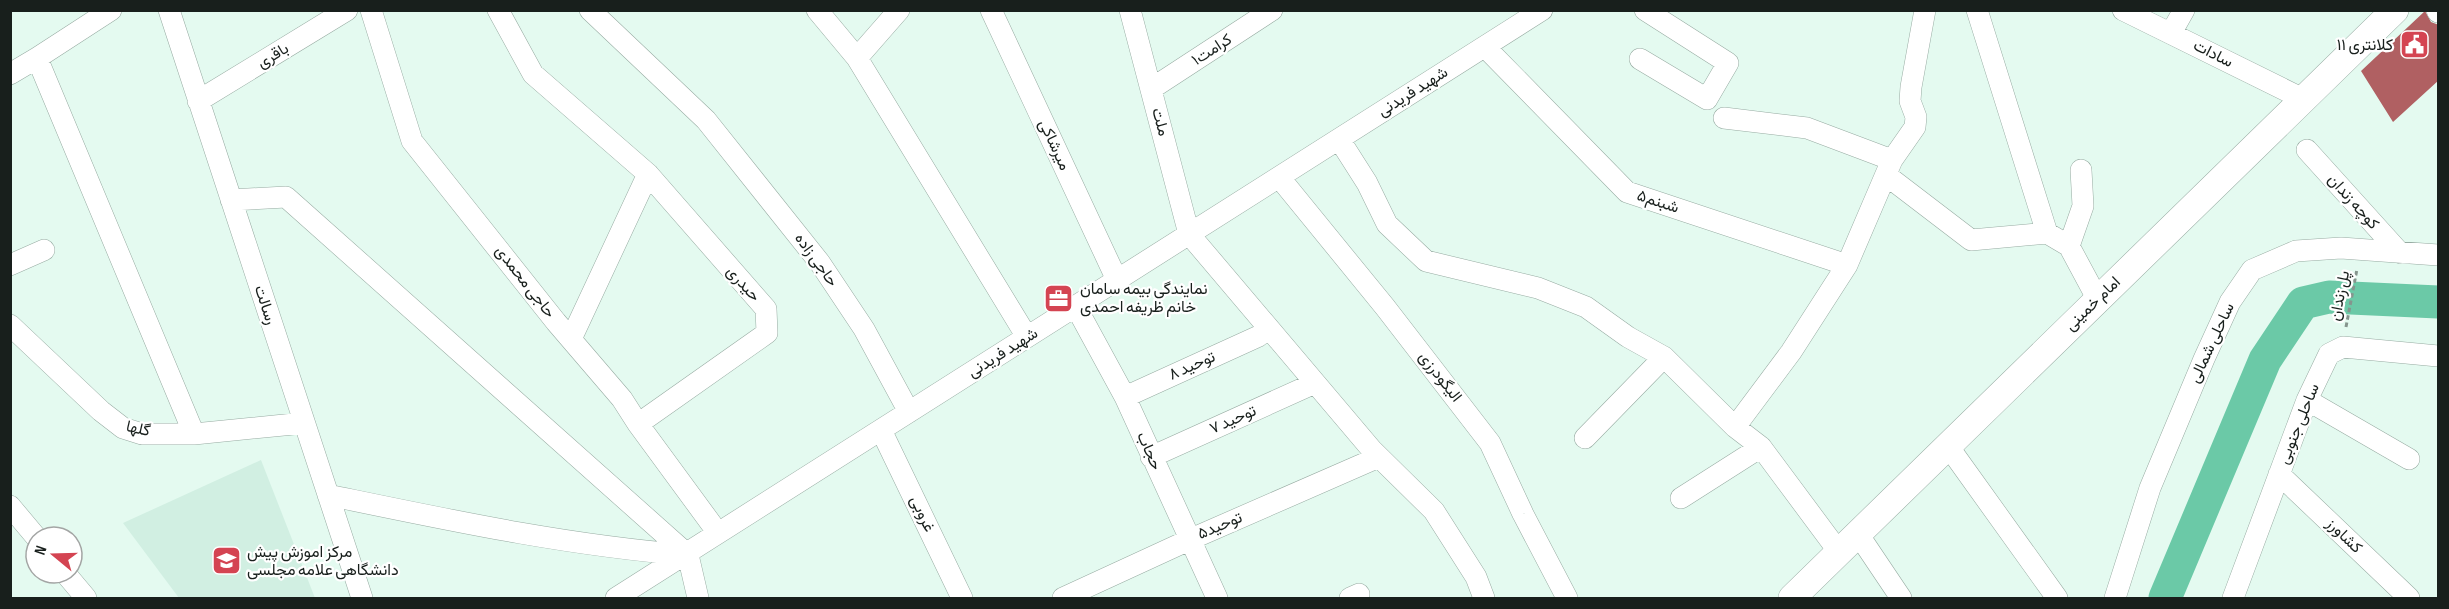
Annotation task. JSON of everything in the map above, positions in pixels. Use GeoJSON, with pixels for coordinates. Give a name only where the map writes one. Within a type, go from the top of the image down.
{"type":"FeatureCollection","features":[{"type":"Feature","properties":{"kind":"main road","name":"امام خمینی"},"geometry":{"type":"LineString","coordinates":[[1792,598],[2395,10]]}},
{"type":"Feature","properties":{"kind":"street"},"geometry":{"type":"LineString","coordinates":[[10,74],[111,10]]}},
{"type":"Feature","properties":{"kind":"street","name":"رسالت"},"geometry":{"type":"LineString","coordinates":[[169,10],[362,598]]}},
{"type":"Feature","properties":{"kind":"street","name":"باقری"},"geometry":{"type":"LineString","coordinates":[[198,101],[347,10]]}},
{"type":"Feature","properties":{"kind":"street","name":"حاجی محمدی"},"geometry":{"type":"LineString","coordinates":[[371,10],[412,141],[622,399],[718,533]]}},
{"type":"Feature","properties":{"kind":"street"},"geometry":{"type":"LineString","coordinates":[[498,10],[533,74],[648,174],[571,339]]}},
{"type":"Feature","properties":{"kind":"street","name":"حاجی زاده"},"geometry":{"type":"LineString","coordinates":[[590,10],[706,120],[820,263],[864,329],[909,412]]}},
{"type":"Feature","properties":{"kind":"street"},"geometry":{"type":"LineString","coordinates":[[817,10],[857,58],[1027,337]]}},
{"type":"Feature","properties":{"kind":"street"},"geometry":{"type":"LineString","coordinates":[[857,58],[899,10]]}},
{"type":"Feature","properties":{"kind":"street","name":"میرشاکی"},"geometry":{"type":"LineString","coordinates":[[991,10],[1117,280]]}},
{"type":"Feature","properties":{"kind":"street","name":"ملت"},"geometry":{"type":"LineString","coordinates":[[1130,10],[1190,234]]}},
{"type":"Feature","properties":{"kind":"street","name":"کرامت۱"},"geometry":{"type":"LineString","coordinates":[[1151,89],[1272,10]]}},
{"type":"Feature","properties":{"kind":"street","name":"شهید فریدنی"},"geometry":{"type":"LineString","coordinates":[[616,598],[688,555],[718,533],[1542,10]]}},
{"type":"Feature","properties":{"kind":"street"},"geometry":{"type":"LineString","coordinates":[[1640,59],[1707,99],[1728,63],[1645,10]]}},
{"type":"Feature","properties":{"kind":"street"},"geometry":{"type":"LineString","coordinates":[[1735,427],[1791,352],[1847,265],[1889,167],[1915,127],[1916,117],[1910,100],[1911,87],[1925,10]]}},
{"type":"Feature","properties":{"kind":"street"},"geometry":{"type":"LineString","coordinates":[[1977,10],[2047,233]]}},
{"type":"Feature","properties":{"kind":"street","name":"سادات"},"geometry":{"type":"LineString","coordinates":[[2122,10],[2303,99]]}},
{"type":"Feature","properties":{"kind":"street"},"geometry":{"type":"LineString","coordinates":[[2171,33],[2184,10]]}},
{"type":"Feature","properties":{"kind":"street","name":"شبنم۵"},"geometry":{"type":"LineString","coordinates":[[1485,47],[1627,192],[1847,265]]}},
{"type":"Feature","properties":{"kind":"street"},"geometry":{"type":"LineString","coordinates":[[37,58],[194,434]]}},
{"type":"Feature","properties":{"kind":"street"},"geometry":{"type":"LineString","coordinates":[[1724,118],[1807,128],[1889,167],[1971,240],[2047,233],[2069,246],[2098,300]]}},
{"type":"Feature","properties":{"kind":"street"},"geometry":{"type":"LineString","coordinates":[[1339,139],[1367,183],[1387,224],[1426,261],[1538,288],[1586,307],[1628,337],[1664,357],[1735,427],[1761,447],[1901,598]]}},
{"type":"Feature","properties":{"kind":"street","name":"کوچه زندان"},"geometry":{"type":"LineString","coordinates":[[2307,150],[2400,253]]}},
{"type":"Feature","properties":{"kind":"street"},"geometry":{"type":"LineString","coordinates":[[2069,246],[2083,206],[2081,170]]}},
{"type":"Feature","properties":{"kind":"street","name":"حیدری"},"geometry":{"type":"LineString","coordinates":[[638,424],[767,333],[766,309],[648,174]]}},
{"type":"Feature","properties":{"kind":"street","name":"الیگودرزی"},"geometry":{"type":"LineString","coordinates":[[1279,177],[1385,307],[1490,443],[1522,514],[1567,598]]}},
{"type":"Feature","properties":{"kind":"street"},"geometry":{"type":"LineString","coordinates":[[231,200],[286,197],[688,555],[698,598]]}},
{"type":"Feature","properties":{"kind":"street"},"geometry":{"type":"LineString","coordinates":[[1190,234],[1379,457],[1434,510],[1476,577],[1484,598]]}},
{"type":"Feature","properties":{"kind":"street","name":"ساحلی شمالی"},"geometry":{"type":"LineString","coordinates":[[2115,598],[2150,488],[2229,302],[2252,270],[2296,251],[2341,248],[2439,255]]}},
{"type":"Feature","properties":{"kind":"street"},"geometry":{"type":"LineString","coordinates":[[10,265],[44,250]]}},
{"type":"Feature","properties":{"kind":"street","name":"حجاب"},"geometry":{"type":"LineString","coordinates":[[1076,307],[1125,397],[1217,598]]}},
{"type":"Feature","properties":{"kind":"street","name":"گلها"},"geometry":{"type":"LineString","coordinates":[[10,325],[101,411],[123,428],[142,434],[194,434],[304,423]]}},
{"type":"Feature","properties":{"kind":"street","name":"توحید ۸"},"geometry":{"type":"LineString","coordinates":[[1125,397],[1259,336]]}},
{"type":"Feature","properties":{"kind":"street"},"geometry":{"type":"LineString","coordinates":[[2343,347],[2439,356]]}},
{"type":"Feature","properties":{"kind":"street","name":"ساحلی جنوبی"},"geometry":{"type":"LineString","coordinates":[[2233,598],[2307,400],[2330,354],[2343,347]]}},
{"type":"Feature","properties":{"kind":"street"},"geometry":{"type":"LineString","coordinates":[[1586,438],[1664,357]]}},
{"type":"Feature","properties":{"kind":"street","name":"توحید ۷"},"geometry":{"type":"LineString","coordinates":[[1151,457],[1315,383]]}},
{"type":"Feature","properties":{"kind":"street"},"geometry":{"type":"LineString","coordinates":[[2307,400],[2409,459]]}},
{"type":"Feature","properties":{"kind":"street","name":"غروبی"},"geometry":{"type":"LineString","coordinates":[[881,430],[962,598]]}},
{"type":"Feature","properties":{"kind":"street"},"geometry":{"type":"LineString","coordinates":[[1948,446],[2057,598]]}},
{"type":"Feature","properties":{"kind":"street"},"geometry":{"type":"LineString","coordinates":[[1681,498],[1761,447]]}},
{"type":"Feature","properties":{"kind":"street","name":"توحید۵"},"geometry":{"type":"LineString","coordinates":[[1063,598],[1379,457]]}},
{"type":"Feature","properties":{"kind":"street","name":"کشاورز"},"geometry":{"type":"LineString","coordinates":[[2279,474],[2409,598]]}},
{"type":"Feature","properties":{"kind":"street"},"geometry":{"type":"LineString","coordinates":[[328,495],[538,538],[688,555]]}},
{"type":"Feature","properties":{"kind":"street"},"geometry":{"type":"LineString","coordinates":[[10,506],[26,525]]}},
{"type":"Feature","properties":{"kind":"street"},"geometry":{"type":"LineString","coordinates":[[75,585],[86,598]]}},
{"type":"Feature","properties":{"kind":"path","name":"پل زندان"},"geometry":{"type":"LineString","coordinates":[[2343,347],[2361,249]]}},
{"type":"Feature","properties":{"kind":"shaded area","name":"مرکز اموزش پیش دانشگاهی علامه مجلسی"},"geometry":{"type":"Polygon","coordinates":[[[261,460],[315,598],[179,598],[123,523],[261,460]]]}},
{"type":"Feature","properties":{"kind":"building","name":"کلانتری ۱۱"},"geometry":{"type":"Polygon","coordinates":[[[2425,11],[2431,22],[2439,25],[2439,80],[2393,122],[2361,71],[2425,11]]]}},
{"type":"Feature","properties":{"kind":"waterway"},"geometry":{"type":"LineString","coordinates":[[2165,598],[2265,360],[2303,303],[2329,297],[2438,302]]}},
{"type":"Feature","properties":{"kind":"place","name":"کلانتری ۱۱"},"geometry":{"type":"Point","coordinates":[2414,45]}},
{"type":"Feature","properties":{"kind":"place","name":"نمایندگی بیمه سامان خانم ظریفه احمدی"},"geometry":{"type":"Point","coordinates":[1059,298]}},
{"type":"Feature","properties":{"kind":"place","name":"مرکز اموزش پیش دانشگاهی علامه مجلسی"},"geometry":{"type":"Point","coordinates":[226,561]}}]}
